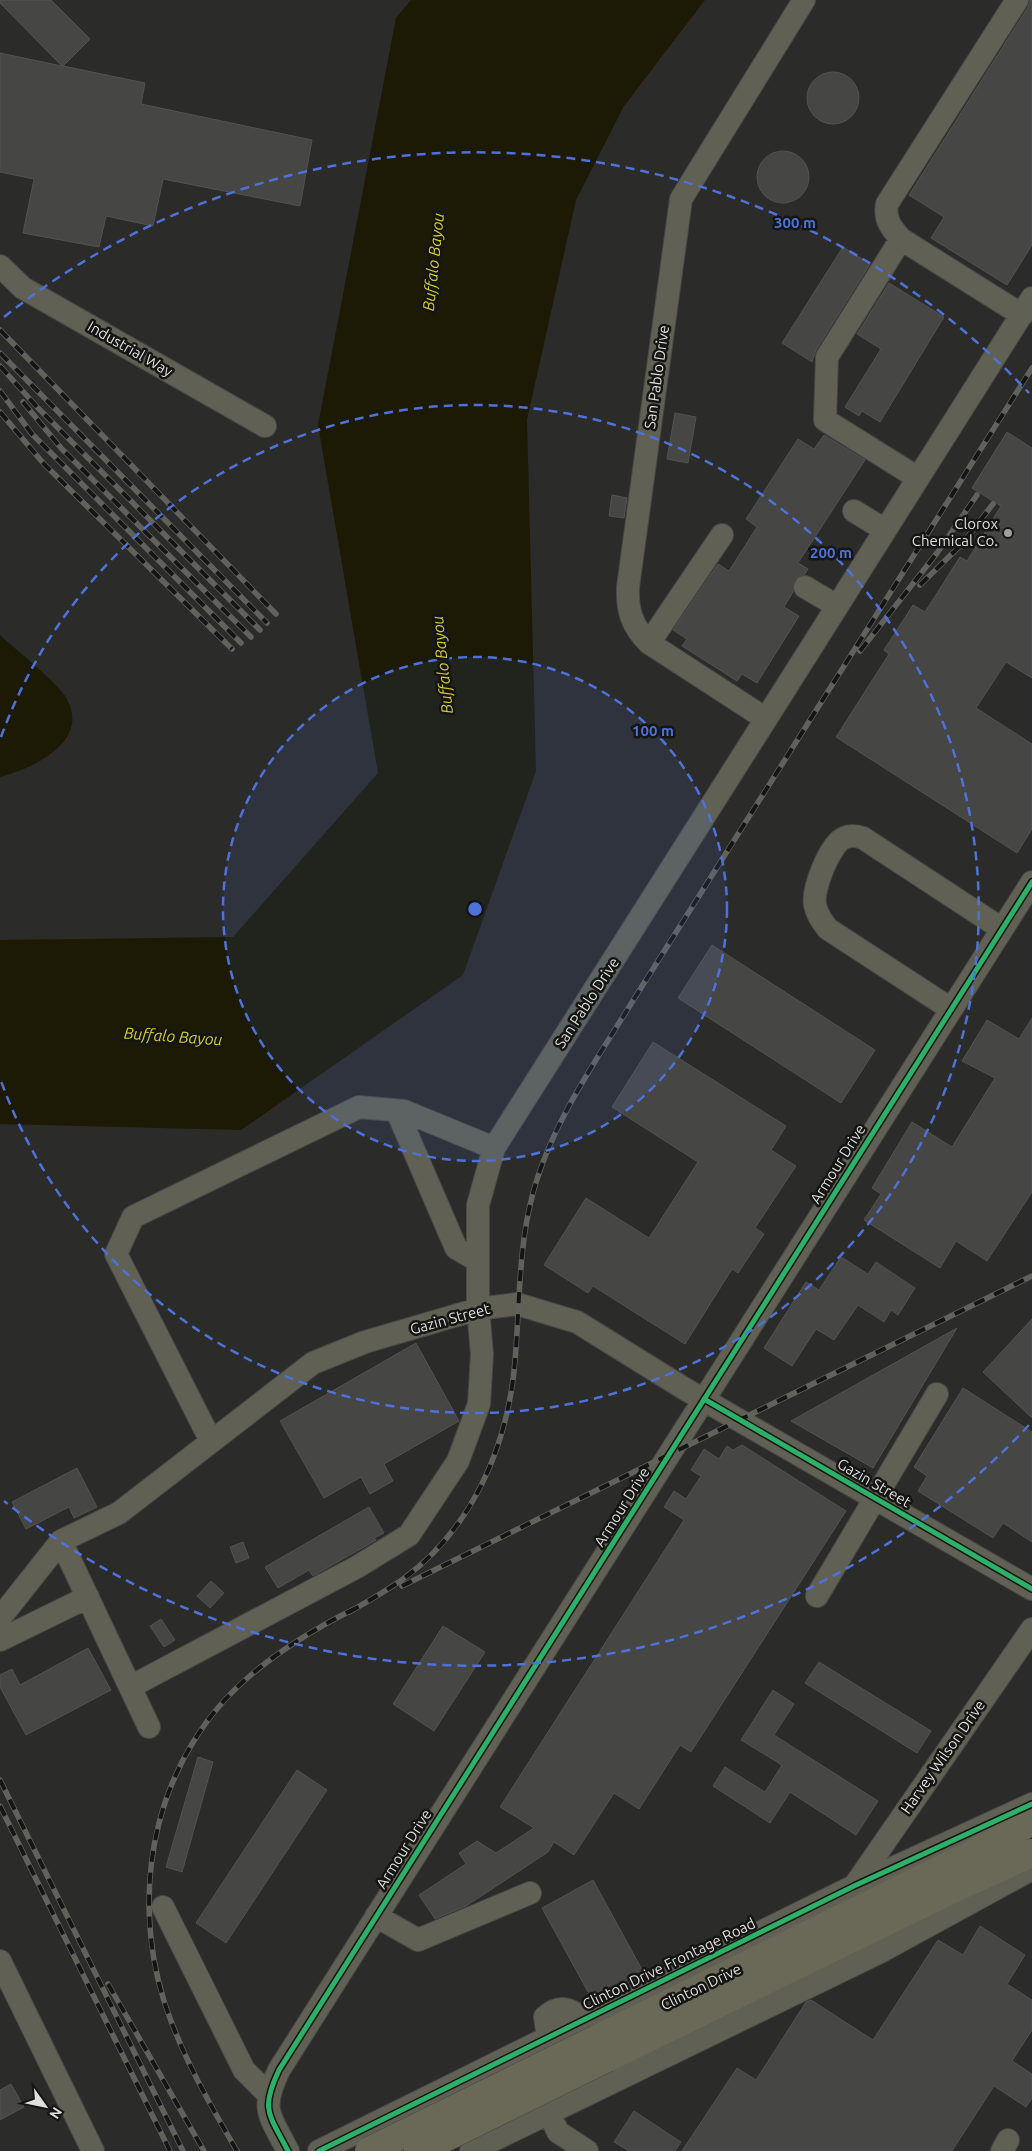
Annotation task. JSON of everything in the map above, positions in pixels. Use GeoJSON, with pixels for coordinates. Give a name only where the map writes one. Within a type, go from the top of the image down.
{"type":"FeatureCollection","features":[{"type":"Feature","properties":{"kind":"main road","name":"Clinton Drive"},"geometry":{"type":"LineString","coordinates":[[369,2151],[967,1856],[1032,1821]]}},
{"type":"Feature","properties":{"kind":"main road","name":"Clinton Drive"},"geometry":{"type":"LineString","coordinates":[[418,2151],[595,2039],[959,1886],[1032,1853]]}},
{"type":"Feature","properties":{"kind":"street","name":"San Pablo Drive"},"geometry":{"type":"LineString","coordinates":[[766,719],[649,643],[632,622],[628,606],[628,586],[681,199],[804,0]]}},
{"type":"Feature","properties":{"kind":"street"},"geometry":{"type":"LineString","coordinates":[[1018,0],[887,204],[885,214],[887,221],[901,240],[1027,306]]}},
{"type":"Feature","properties":{"kind":"street"},"geometry":{"type":"LineString","coordinates":[[901,240],[827,357],[825,420],[918,478]]}},
{"type":"Feature","properties":{"kind":"street","name":"Industrial Way"},"geometry":{"type":"LineString","coordinates":[[0,266],[24,288],[265,426]]}},
{"type":"Feature","properties":{"kind":"street","name":"San Pablo Drive"},"geometry":{"type":"LineString","coordinates":[[130,1687],[358,1567],[409,1535],[458,1461],[479,1404],[482,1354],[478,1310],[478,1205],[494,1148],[1027,306]]}},
{"type":"Feature","properties":{"kind":"street"},"geometry":{"type":"LineString","coordinates":[[854,511],[885,530]]}},
{"type":"Feature","properties":{"kind":"street"},"geometry":{"type":"LineString","coordinates":[[649,643],[722,535]]}},
{"type":"Feature","properties":{"kind":"street"},"geometry":{"type":"LineString","coordinates":[[804,587],[837,606]]}},
{"type":"Feature","properties":{"kind":"street"},"geometry":{"type":"LineString","coordinates":[[951,1010],[828,929],[821,920],[815,904],[815,889],[820,872],[840,841],[851,836],[863,838],[1002,929]]}},
{"type":"Feature","properties":{"kind":"street","name":"Armour Drive"},"geometry":{"type":"LineString","coordinates":[[267,2094],[279,2070],[376,1916],[1032,882]]}},
{"type":"Feature","properties":{"kind":"street"},"geometry":{"type":"LineString","coordinates":[[211,1442],[116,1254],[133,1217],[359,1107],[404,1111],[494,1148]]}},
{"type":"Feature","properties":{"kind":"street"},"geometry":{"type":"LineString","coordinates":[[397,1110],[456,1248],[478,1261]]}},
{"type":"Feature","properties":{"kind":"street","name":"Gazin Street"},"geometry":{"type":"LineString","coordinates":[[61,1541],[119,1513],[313,1363],[365,1342],[478,1310],[518,1304],[577,1322],[875,1498],[1032,1588]]}},
{"type":"Feature","properties":{"kind":"street"},"geometry":{"type":"LineString","coordinates":[[816,1596],[937,1394]]}},
{"type":"Feature","properties":{"kind":"street"},"geometry":{"type":"LineString","coordinates":[[0,1618],[61,1541],[149,1727]]}},
{"type":"Feature","properties":{"kind":"street"},"geometry":{"type":"LineString","coordinates":[[0,1640],[88,1598]]}},
{"type":"Feature","properties":{"kind":"street","name":"Harvey Wilson Drive"},"geometry":{"type":"LineString","coordinates":[[854,1886],[1032,1629]]}},
{"type":"Feature","properties":{"kind":"street","name":"Clinton Drive Frontage Road"},"geometry":{"type":"LineString","coordinates":[[319,2151],[548,2038],[595,2039],[854,1886],[1032,1804]]}},
{"type":"Feature","properties":{"kind":"street"},"geometry":{"type":"LineString","coordinates":[[471,2151],[880,1952],[1032,1870]]}},
{"type":"Feature","properties":{"kind":"street"},"geometry":{"type":"LineString","coordinates":[[376,1916],[418,1940],[530,1893]]}},
{"type":"Feature","properties":{"kind":"street"},"geometry":{"type":"LineString","coordinates":[[163,1907],[244,2070],[267,2094],[268,2113],[288,2151]]}},
{"type":"Feature","properties":{"kind":"street"},"geometry":{"type":"LineString","coordinates":[[0,1961],[93,2151]]}},
{"type":"Feature","properties":{"kind":"street"},"geometry":{"type":"LineString","coordinates":[[519,2052],[558,2132],[581,2150]]}},
{"type":"Feature","properties":{"kind":"water","name":"Buffalo Bayou"},"geometry":{"type":"Polygon","coordinates":[[[411,0],[705,0],[624,106],[576,200],[527,420],[536,771],[463,975],[241,1130],[0,1124],[0,940],[233,937],[378,773],[318,425],[396,18],[411,0]]]}},
{"type":"Feature","properties":{"kind":"water"},"geometry":{"type":"Polygon","coordinates":[[[0,635],[63,693],[72,714],[71,728],[65,740],[55,751],[28,767],[0,777],[0,635]]]}},
{"type":"Feature","properties":{"kind":"building"},"geometry":{"type":"Polygon","coordinates":[[[0,0],[51,0],[90,39],[63,66],[145,83],[141,104],[312,140],[300,206],[163,179],[153,226],[106,216],[99,247],[23,233],[34,179],[0,172],[0,53],[62,66],[0,3],[0,0]]]}},
{"type":"Feature","properties":{"kind":"building"},"geometry":{"type":"Polygon","coordinates":[[[1030,0],[1032,0],[1032,245],[1007,285],[931,238],[944,217],[909,195],[1028,7],[1030,0]]]}},
{"type":"Feature","properties":{"kind":"building"},"geometry":{"type":"Polygon","coordinates":[[[833,72],[843,74],[851,80],[857,88],[859,98],[857,108],[851,116],[843,122],[833,124],[823,122],[815,116],[809,108],[807,98],[809,88],[815,80],[823,74],[833,72]]]}},
{"type":"Feature","properties":{"kind":"building"},"geometry":{"type":"Polygon","coordinates":[[[783,151],[793,153],[801,159],[807,167],[809,177],[807,187],[801,195],[793,201],[783,203],[773,201],[765,195],[759,187],[757,177],[759,167],[765,159],[773,153],[783,151]]]}},
{"type":"Feature","properties":{"kind":"building"},"geometry":{"type":"Polygon","coordinates":[[[843,247],[870,264],[816,350],[812,362],[782,343],[843,247]]]}},
{"type":"Feature","properties":{"kind":"building"},"geometry":{"type":"Polygon","coordinates":[[[889,283],[944,317],[880,422],[862,411],[859,416],[845,407],[881,349],[857,334],[889,283]]]}},
{"type":"Feature","properties":{"kind":"building"},"geometry":{"type":"Polygon","coordinates":[[[675,413],[696,417],[688,463],[667,459],[675,413]]]}},
{"type":"Feature","properties":{"kind":"building"},"geometry":{"type":"Polygon","coordinates":[[[1007,432],[1032,448],[1032,678],[1006,662],[976,708],[1032,744],[1032,829],[1017,853],[836,737],[889,654],[884,650],[913,605],[925,612],[960,557],[967,561],[1001,506],[972,488],[1007,432]]]}},
{"type":"Feature","properties":{"kind":"building"},"geometry":{"type":"Polygon","coordinates":[[[824,435],[865,460],[798,563],[808,569],[805,574],[794,580],[793,592],[784,607],[799,616],[757,683],[742,674],[737,681],[682,646],[687,639],[673,630],[718,564],[729,571],[757,527],[746,519],[798,439],[814,449],[824,435]]]}},
{"type":"Feature","properties":{"kind":"building"},"geometry":{"type":"Polygon","coordinates":[[[612,495],[627,498],[624,518],[609,516],[612,495]]]}},
{"type":"Feature","properties":{"kind":"building"},"geometry":{"type":"Polygon","coordinates":[[[712,945],[875,1050],[841,1103],[678,998],[712,945]]]}},
{"type":"Feature","properties":{"kind":"building"},"geometry":{"type":"Polygon","coordinates":[[[1032,1018],[1032,1192],[987,1261],[956,1241],[940,1268],[864,1220],[881,1194],[872,1188],[912,1122],[952,1147],[995,1078],[962,1061],[987,1020],[1019,1039],[1032,1018]]]}},
{"type":"Feature","properties":{"kind":"building"},"geometry":{"type":"Polygon","coordinates":[[[653,1042],[786,1126],[771,1150],[796,1166],[755,1228],[764,1234],[738,1273],[732,1269],[685,1344],[593,1286],[588,1293],[544,1265],[586,1198],[649,1238],[698,1162],[612,1107],[653,1042]]]}},
{"type":"Feature","properties":{"kind":"building"},"geometry":{"type":"Polygon","coordinates":[[[841,1257],[868,1274],[876,1262],[915,1288],[898,1315],[891,1310],[884,1322],[858,1305],[834,1340],[816,1329],[792,1366],[764,1348],[806,1282],[819,1290],[841,1257]]]}},
{"type":"Feature","properties":{"kind":"building"},"geometry":{"type":"Polygon","coordinates":[[[1032,1319],[1032,1418],[983,1372],[1032,1319]]]}},
{"type":"Feature","properties":{"kind":"building"},"geometry":{"type":"Polygon","coordinates":[[[957,1328],[873,1468],[791,1421],[957,1328]]]}},
{"type":"Feature","properties":{"kind":"building"},"geometry":{"type":"Polygon","coordinates":[[[416,1343],[459,1421],[384,1464],[393,1481],[370,1494],[361,1477],[324,1498],[280,1421],[416,1343]]]}},
{"type":"Feature","properties":{"kind":"building"},"geometry":{"type":"Polygon","coordinates":[[[963,1388],[1032,1432],[1032,1542],[1003,1523],[993,1538],[918,1491],[927,1476],[914,1467],[963,1388]]]}},
{"type":"Feature","properties":{"kind":"building"},"geometry":{"type":"Polygon","coordinates":[[[742,1445],[846,1511],[691,1752],[680,1745],[639,1809],[614,1793],[574,1855],[554,1842],[548,1852],[466,1906],[435,1919],[419,1895],[466,1864],[459,1853],[477,1841],[496,1853],[534,1828],[500,1807],[684,1520],[664,1507],[674,1491],[686,1499],[701,1476],[691,1470],[704,1449],[719,1459],[727,1446],[733,1450],[742,1445]]]}},
{"type":"Feature","properties":{"kind":"building"},"geometry":{"type":"Polygon","coordinates":[[[77,1468],[97,1507],[74,1518],[69,1507],[26,1529],[12,1502],[77,1468]]]}},
{"type":"Feature","properties":{"kind":"building"},"geometry":{"type":"Polygon","coordinates":[[[369,1507],[384,1533],[374,1538],[376,1540],[313,1576],[309,1570],[278,1588],[265,1567],[369,1507]]]}},
{"type":"Feature","properties":{"kind":"building"},"geometry":{"type":"Polygon","coordinates":[[[243,1542],[249,1558],[236,1563],[230,1547],[243,1542]]]}},
{"type":"Feature","properties":{"kind":"building"},"geometry":{"type":"Polygon","coordinates":[[[211,1581],[224,1593],[210,1608],[197,1596],[211,1581]]]}},
{"type":"Feature","properties":{"kind":"building"},"geometry":{"type":"Polygon","coordinates":[[[161,1619],[175,1640],[164,1647],[150,1626],[161,1619]]]}},
{"type":"Feature","properties":{"kind":"building"},"geometry":{"type":"Polygon","coordinates":[[[443,1626],[485,1652],[434,1731],[393,1704],[443,1626]]]}},
{"type":"Feature","properties":{"kind":"building"},"geometry":{"type":"Polygon","coordinates":[[[88,1648],[111,1690],[26,1735],[0,1687],[0,1675],[12,1669],[20,1685],[88,1648]]]}},
{"type":"Feature","properties":{"kind":"building"},"geometry":{"type":"Polygon","coordinates":[[[819,1662],[931,1731],[917,1753],[805,1683],[819,1662]]]}},
{"type":"Feature","properties":{"kind":"building"},"geometry":{"type":"Polygon","coordinates":[[[773,1690],[794,1704],[774,1735],[878,1801],[856,1835],[790,1792],[770,1823],[713,1786],[725,1767],[765,1792],[782,1765],[741,1740],[773,1690]]]}},
{"type":"Feature","properties":{"kind":"building"},"geometry":{"type":"Polygon","coordinates":[[[198,1757],[213,1762],[182,1872],[166,1867],[198,1757]]]}},
{"type":"Feature","properties":{"kind":"building"},"geometry":{"type":"Polygon","coordinates":[[[297,1770],[327,1790],[226,1943],[196,1923],[297,1770]]]}},
{"type":"Feature","properties":{"kind":"building"},"geometry":{"type":"Polygon","coordinates":[[[593,1880],[645,1975],[593,2001],[542,1908],[593,1880]]]}},
{"type":"Feature","properties":{"kind":"building"},"geometry":{"type":"Polygon","coordinates":[[[980,1926],[1025,1955],[1007,1984],[1032,2000],[1032,2030],[1012,2061],[1032,2074],[1032,2098],[1026,2107],[994,2086],[952,2151],[682,2151],[737,2068],[756,2080],[806,2002],[811,2000],[873,2040],[938,1940],[963,1955],[980,1926]]]}},
{"type":"Feature","properties":{"kind":"building"},"geometry":{"type":"Polygon","coordinates":[[[11,2084],[24,2107],[0,2120],[0,2090],[11,2084]]]}},
{"type":"Feature","properties":{"kind":"building"},"geometry":{"type":"Polygon","coordinates":[[[634,2111],[681,2142],[675,2151],[629,2151],[614,2142],[634,2111]]]}},
{"type":"Feature","properties":{"kind":"railway"},"geometry":{"type":"LineString","coordinates":[[0,330],[276,614]]}},
{"type":"Feature","properties":{"kind":"railway"},"geometry":{"type":"LineString","coordinates":[[0,353],[267,623]]}},
{"type":"Feature","properties":{"kind":"railway"},"geometry":{"type":"LineString","coordinates":[[0,366],[38,408],[260,630]]}},
{"type":"Feature","properties":{"kind":"railway"},"geometry":{"type":"LineString","coordinates":[[349,1612],[403,1579],[428,1558],[449,1535],[467,1510],[483,1482],[495,1453],[511,1392],[515,1361],[522,1255],[528,1214],[541,1167],[551,1141],[576,1093],[605,1045],[1032,368]]}},
{"type":"Feature","properties":{"kind":"railway"},"geometry":{"type":"LineString","coordinates":[[0,391],[32,434],[241,643]]}},
{"type":"Feature","properties":{"kind":"railway"},"geometry":{"type":"LineString","coordinates":[[23,402],[61,448],[251,637]]}},
{"type":"Feature","properties":{"kind":"railway"},"geometry":{"type":"LineString","coordinates":[[0,412],[44,464],[232,649]]}},
{"type":"Feature","properties":{"kind":"railway"},"geometry":{"type":"LineString","coordinates":[[860,651],[937,553],[977,495]]}},
{"type":"Feature","properties":{"kind":"railway"},"geometry":{"type":"LineString","coordinates":[[920,585],[962,544],[993,504]]}},
{"type":"Feature","properties":{"kind":"railway"},"geometry":{"type":"LineString","coordinates":[[402,1586],[1032,1276]]}},
{"type":"Feature","properties":{"kind":"railway"},"geometry":{"type":"LineString","coordinates":[[237,2151],[187,2059],[164,2001],[154,1957],[149,1912],[151,1867],[159,1824],[173,1782],[193,1742],[219,1706],[252,1674],[276,1655],[354,1609]]}},
{"type":"Feature","properties":{"kind":"railway"},"geometry":{"type":"LineString","coordinates":[[0,1780],[183,2151]]}},
{"type":"Feature","properties":{"kind":"railway"},"geometry":{"type":"LineString","coordinates":[[0,1806],[170,2151]]}},
{"type":"Feature","properties":{"kind":"railway"},"geometry":{"type":"LineString","coordinates":[[108,1984],[204,2151]]}},
{"type":"Feature","properties":{"kind":"cycle path"},"geometry":{"type":"LineString","coordinates":[[288,2151],[269,2112],[270,2094],[279,2070],[1032,882]]}},
{"type":"Feature","properties":{"kind":"cycle path"},"geometry":{"type":"LineString","coordinates":[[704,1399],[1032,1589]]}},
{"type":"Feature","properties":{"kind":"cycle path"},"geometry":{"type":"LineString","coordinates":[[319,2151],[854,1886],[1032,1804]]}},
{"type":"Feature","properties":{"kind":"place","name":"Clorox Chemical Co."},"geometry":{"type":"Point","coordinates":[1008,533]}}]}
